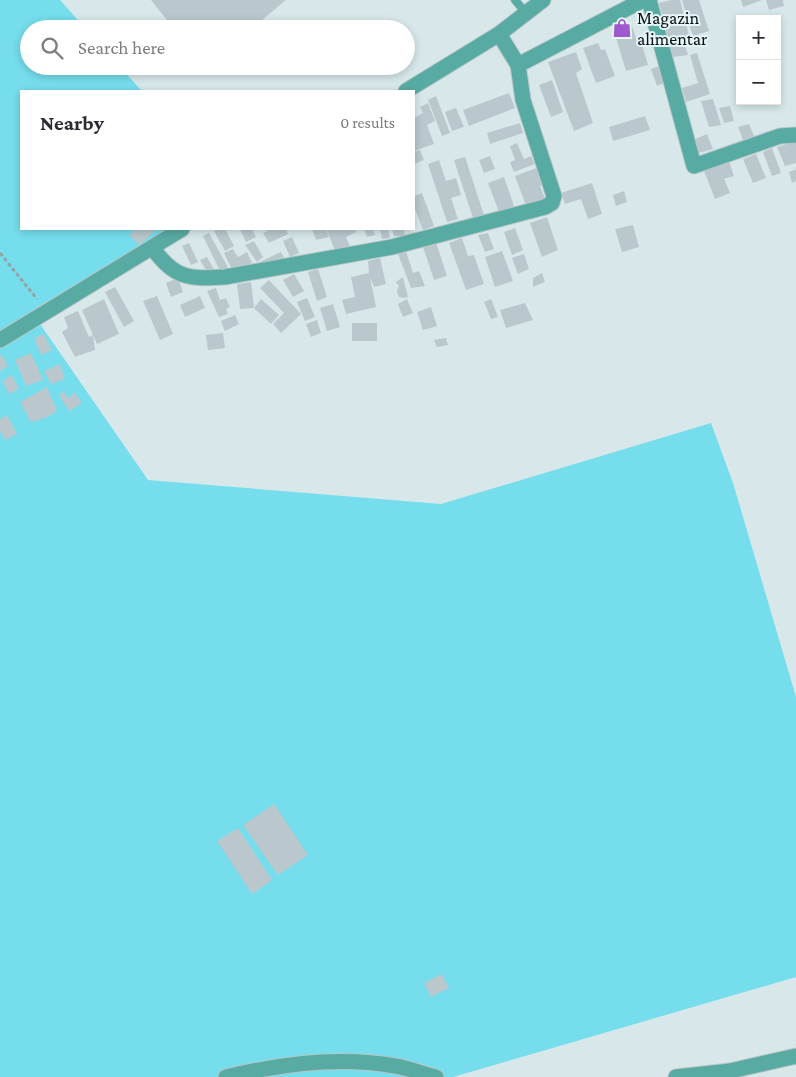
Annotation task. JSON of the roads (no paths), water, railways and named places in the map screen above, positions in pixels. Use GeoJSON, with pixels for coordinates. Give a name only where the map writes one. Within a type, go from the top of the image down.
{"type":"FeatureCollection","features":[{"type":"Feature","properties":{"kind":"street"},"geometry":{"type":"LineString","coordinates":[[408,90],[499,34],[543,0]]}},
{"type":"Feature","properties":{"kind":"street"},"geometry":{"type":"LineString","coordinates":[[518,66],[643,0]]}},
{"type":"Feature","properties":{"kind":"street"},"geometry":{"type":"LineString","coordinates":[[649,0],[694,166],[780,136],[796,135]]}},
{"type":"Feature","properties":{"kind":"street"},"geometry":{"type":"LineString","coordinates":[[152,247],[164,264],[178,273],[197,278],[225,277],[392,247],[545,207],[552,203],[554,196],[524,100],[518,66],[499,34]]}},
{"type":"Feature","properties":{"kind":"street"},"geometry":{"type":"LineString","coordinates":[[0,340],[180,230]]}},
{"type":"Feature","properties":{"kind":"street"},"geometry":{"type":"LineString","coordinates":[[676,1077],[730,1074],[796,1056]]}},
{"type":"Feature","properties":{"kind":"street"},"geometry":{"type":"LineString","coordinates":[[226,1077],[261,1069],[339,1061],[395,1066],[436,1077]]}},
{"type":"Feature","properties":{"kind":"lane"},"geometry":{"type":"LineString","coordinates":[[515,0],[526,13]]}},
{"type":"Feature","properties":{"kind":"place","name":"Magazin alimentar"},"geometry":{"type":"Point","coordinates":[622,28]}}]}
